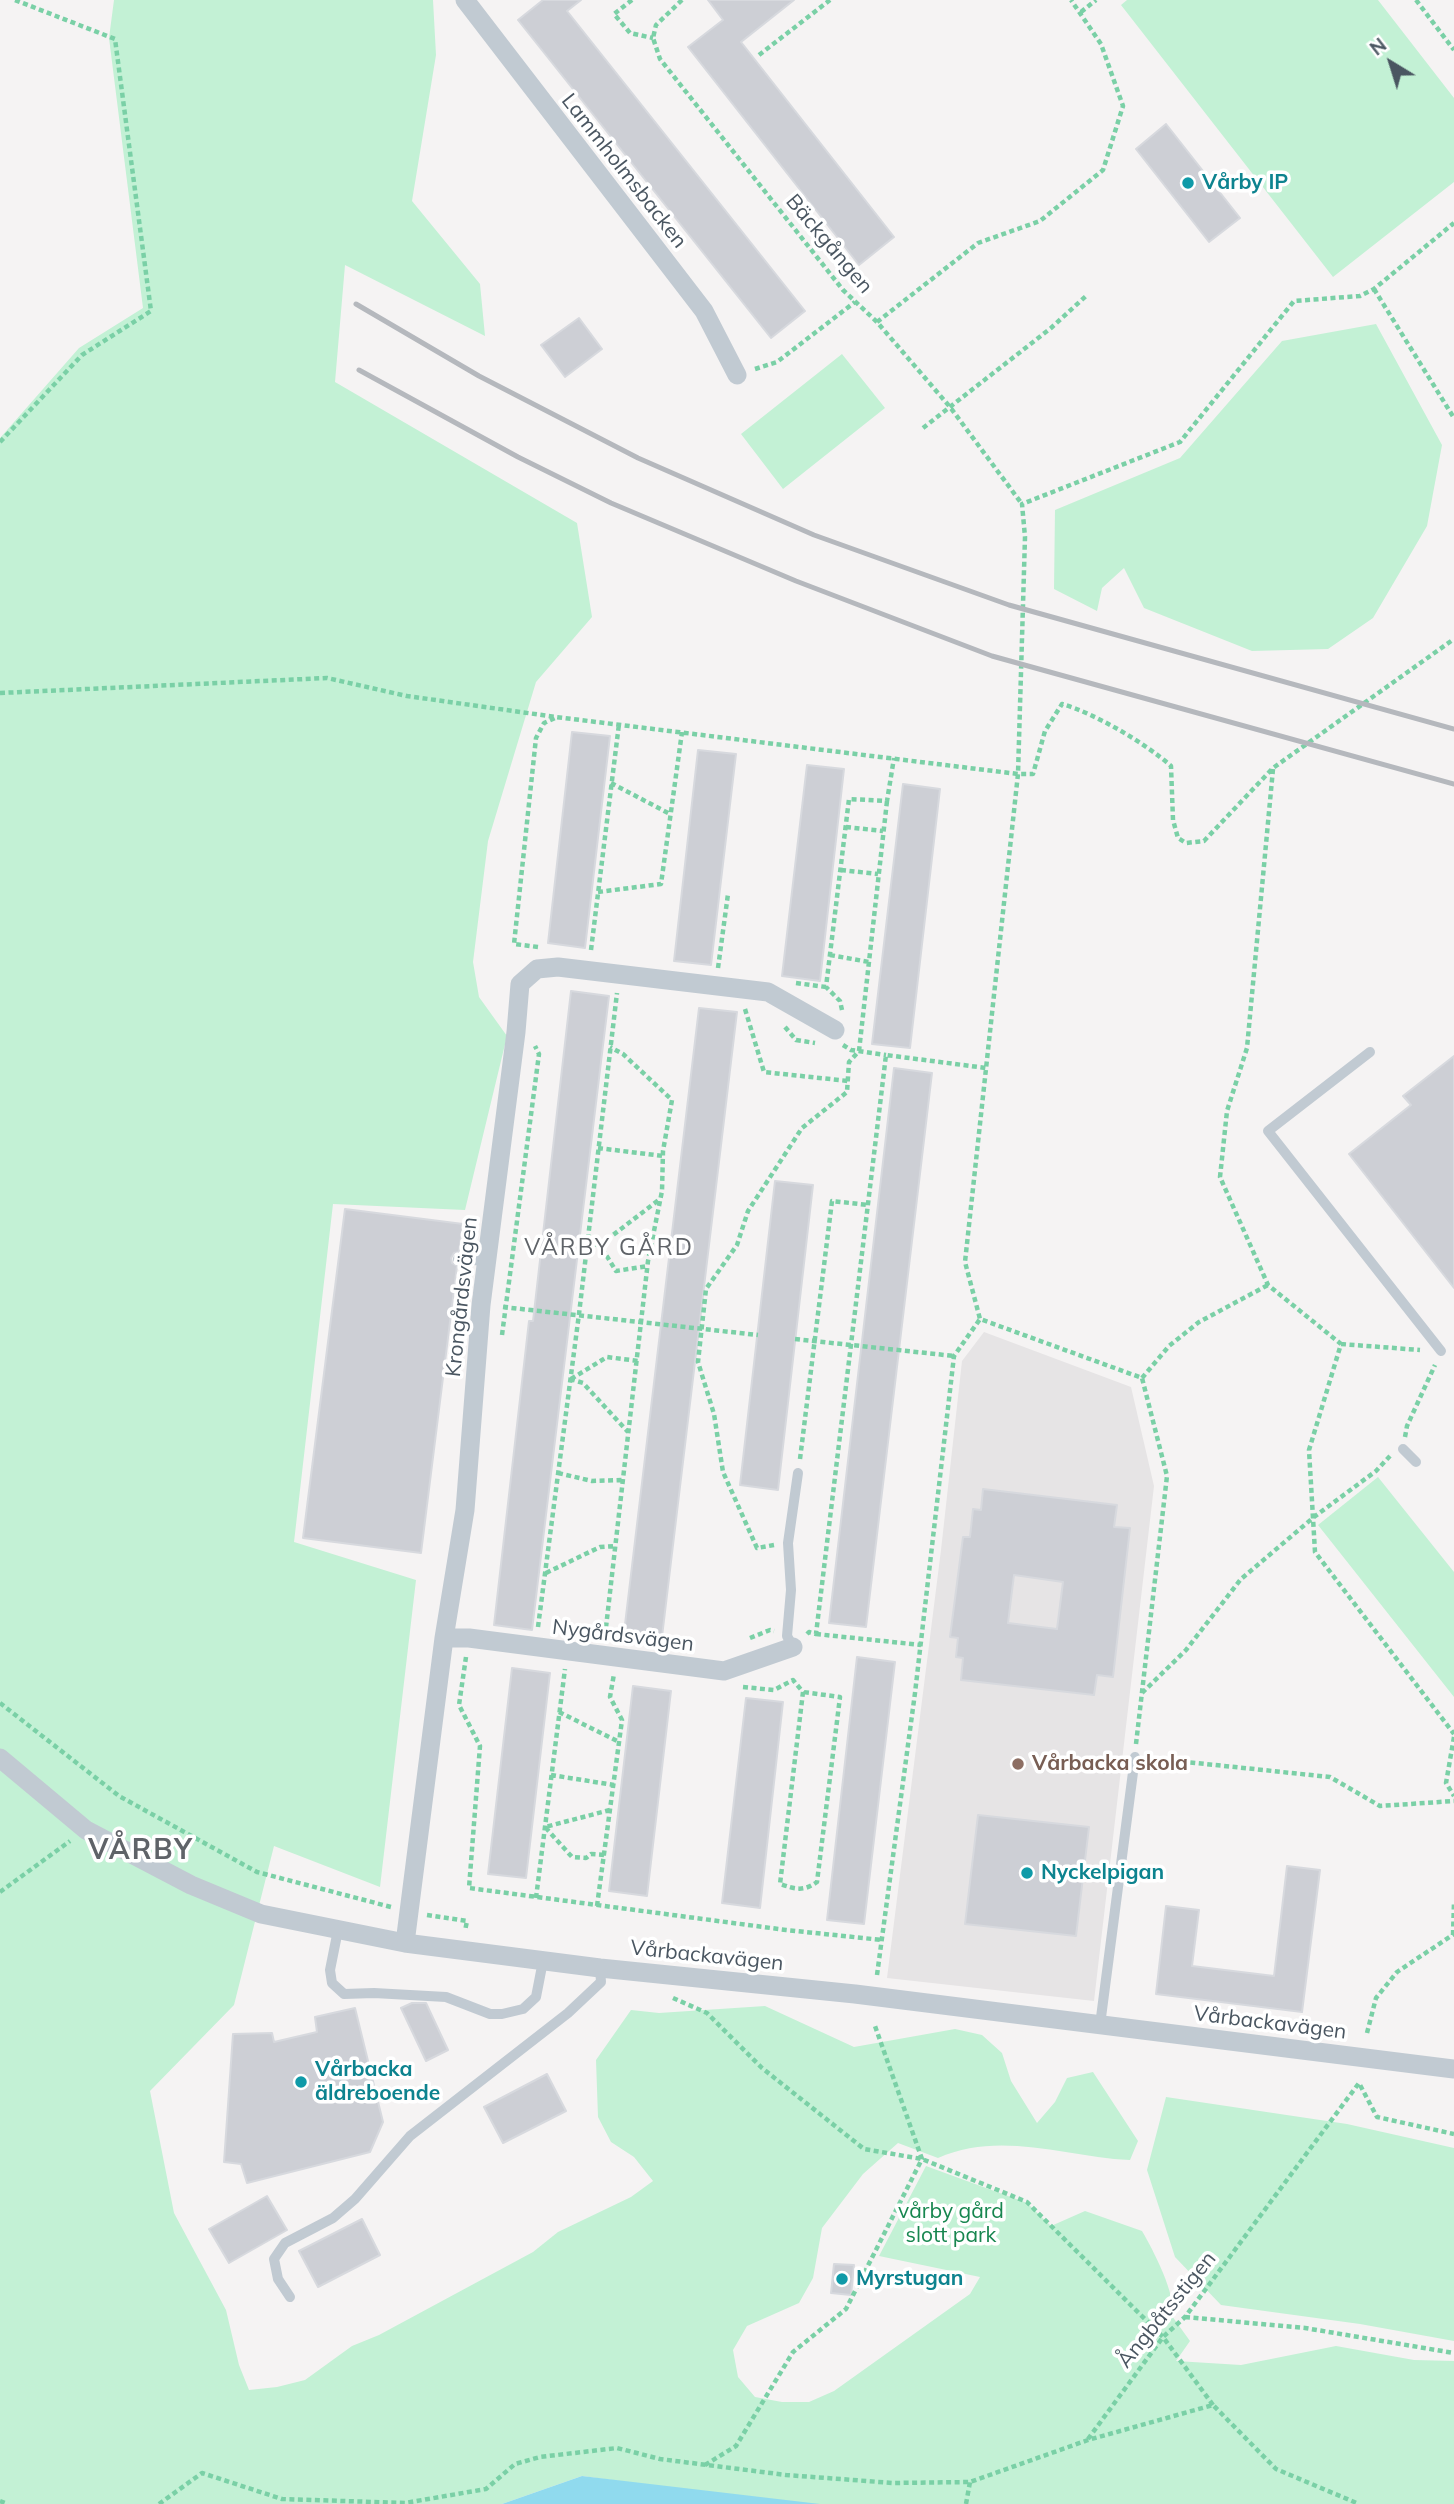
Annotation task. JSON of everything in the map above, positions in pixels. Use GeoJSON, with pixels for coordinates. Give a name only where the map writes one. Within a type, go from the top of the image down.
{"type":"FeatureCollection","features":[{"type":"Feature","properties":{"kind":"street","name":"Lammholmsbacken"},"geometry":{"type":"LineString","coordinates":[[465,0],[704,311],[737,375]]}},
{"type":"Feature","properties":{"kind":"street","name":"Krongårdsvägen"},"geometry":{"type":"LineString","coordinates":[[405,1943],[444,1638],[465,1510],[481,1305],[520,985],[537,969],[558,967],[768,992],[836,1033]]}},
{"type":"Feature","properties":{"kind":"street","name":"Nygårdsvägen"},"geometry":{"type":"LineString","coordinates":[[444,1638],[469,1638],[724,1671],[793,1647]]}},
{"type":"Feature","properties":{"kind":"street","name":"Vårbackavägen"},"geometry":{"type":"LineString","coordinates":[[0,1758],[86,1830],[191,1885],[261,1914],[405,1943],[463,1951],[855,1994],[1454,2069]]}},
{"type":"Feature","properties":{"kind":"lane"},"geometry":{"type":"LineString","coordinates":[[1370,1052],[1268,1131],[1441,1351]]}},
{"type":"Feature","properties":{"kind":"lane"},"geometry":{"type":"LineString","coordinates":[[458,1259],[487,1262]]}},
{"type":"Feature","properties":{"kind":"lane"},"geometry":{"type":"LineString","coordinates":[[1403,1449],[1416,1462]]}},
{"type":"Feature","properties":{"kind":"lane"},"geometry":{"type":"LineString","coordinates":[[793,1647],[787,1636],[791,1590],[788,1543],[798,1474]]}},
{"type":"Feature","properties":{"kind":"lane"},"geometry":{"type":"LineString","coordinates":[[1100,2025],[1135,1757]]}},
{"type":"Feature","properties":{"kind":"lane"},"geometry":{"type":"LineString","coordinates":[[338,1930],[330,1970],[332,1983],[344,1994],[446,1997],[490,2014],[502,2014],[523,2009],[536,1997],[543,1961]]}},
{"type":"Feature","properties":{"kind":"lane"},"geometry":{"type":"LineString","coordinates":[[289,2297],[278,2279],[274,2259],[285,2243],[333,2218],[355,2199],[410,2137],[568,2013],[601,1982],[600,1968]]}},
{"type":"Feature","properties":{"kind":"path"},"geometry":{"type":"LineString","coordinates":[[0,442],[82,355],[151,311],[115,39],[15,0]]}},
{"type":"Feature","properties":{"kind":"path"},"geometry":{"type":"LineString","coordinates":[[632,0],[614,14],[630,33],[653,37],[656,25],[682,0]]}},
{"type":"Feature","properties":{"kind":"path"},"geometry":{"type":"LineString","coordinates":[[667,0],[673,8]]}},
{"type":"Feature","properties":{"kind":"path"},"geometry":{"type":"LineString","coordinates":[[759,55],[830,0]]}},
{"type":"Feature","properties":{"kind":"path"},"geometry":{"type":"LineString","coordinates":[[877,322],[978,243],[1040,221],[1103,170],[1123,106],[1101,44],[1071,0]]}},
{"type":"Feature","properties":{"kind":"path"},"geometry":{"type":"LineString","coordinates":[[1080,12],[1096,0]]}},
{"type":"Feature","properties":{"kind":"path"},"geometry":{"type":"LineString","coordinates":[[1416,0],[1454,50]]}},
{"type":"Feature","properties":{"kind":"path","name":"Bäckgången"},"geometry":{"type":"LineString","coordinates":[[653,37],[660,59],[843,290],[877,322],[950,407],[1022,504]]}},
{"type":"Feature","properties":{"kind":"path"},"geometry":{"type":"LineString","coordinates":[[877,1975],[921,1645],[954,1356],[980,1319],[965,1262],[1018,774],[1025,537],[1022,504],[1180,442],[1294,302],[1360,296],[1374,289],[1454,223]]}},
{"type":"Feature","properties":{"kind":"path"},"geometry":{"type":"LineString","coordinates":[[1374,289],[1454,418]]}},
{"type":"Feature","properties":{"kind":"path"},"geometry":{"type":"LineString","coordinates":[[923,428],[1051,328],[1086,296]]}},
{"type":"Feature","properties":{"kind":"path"},"geometry":{"type":"LineString","coordinates":[[737,375],[777,362],[855,302]]}},
{"type":"Feature","properties":{"kind":"path"},"geometry":{"type":"LineString","coordinates":[[0,693],[327,678],[407,696],[556,717],[1018,774],[1032,774],[1045,731],[1062,704],[1081,709],[1157,753],[1171,766],[1173,820],[1178,838],[1186,843],[1204,841],[1273,768],[1454,639]]}},
{"type":"Feature","properties":{"kind":"path"},"geometry":{"type":"LineString","coordinates":[[539,948],[514,944],[536,738],[544,723],[556,717]]}},
{"type":"Feature","properties":{"kind":"path"},"geometry":{"type":"LineString","coordinates":[[590,955],[619,724]]}},
{"type":"Feature","properties":{"kind":"path"},"geometry":{"type":"LineString","coordinates":[[598,892],[661,884],[682,732]]}},
{"type":"Feature","properties":{"kind":"path"},"geometry":{"type":"LineString","coordinates":[[757,1548],[723,1472],[714,1414],[698,1362],[706,1289],[737,1245],[748,1211],[803,1128],[847,1092],[849,1062],[859,1051],[878,874],[894,758]]}},
{"type":"Feature","properties":{"kind":"path"},"geometry":{"type":"LineString","coordinates":[[611,783],[670,814]]}},
{"type":"Feature","properties":{"kind":"path"},"geometry":{"type":"LineString","coordinates":[[826,987],[849,799],[887,801]]}},
{"type":"Feature","properties":{"kind":"path"},"geometry":{"type":"LineString","coordinates":[[846,827],[884,831]]}},
{"type":"Feature","properties":{"kind":"path"},"geometry":{"type":"LineString","coordinates":[[841,870],[878,874]]}},
{"type":"Feature","properties":{"kind":"path"},"geometry":{"type":"LineString","coordinates":[[718,972],[727,894]]}},
{"type":"Feature","properties":{"kind":"path"},"geometry":{"type":"LineString","coordinates":[[830,956],[869,962]]}},
{"type":"Feature","properties":{"kind":"path"},"geometry":{"type":"LineString","coordinates":[[783,1024],[796,1040],[820,1044],[836,1033],[844,1018],[840,1001],[826,987],[785,982]]}},
{"type":"Feature","properties":{"kind":"path"},"geometry":{"type":"LineString","coordinates":[[535,1648],[618,988]]}},
{"type":"Feature","properties":{"kind":"path"},"geometry":{"type":"LineString","coordinates":[[757,1005],[743,1004],[764,1072],[848,1081]]}},
{"type":"Feature","properties":{"kind":"path"},"geometry":{"type":"LineString","coordinates":[[836,1033],[840,1043],[859,1051],[986,1068]]}},
{"type":"Feature","properties":{"kind":"path"},"geometry":{"type":"LineString","coordinates":[[501,1340],[538,1054],[533,1042]]}},
{"type":"Feature","properties":{"kind":"path"},"geometry":{"type":"LineString","coordinates":[[604,1644],[648,1266],[661,1198],[663,1156],[672,1100],[623,1054],[610,1047]]}},
{"type":"Feature","properties":{"kind":"path"},"geometry":{"type":"LineString","coordinates":[[816,1634],[886,1055]]}},
{"type":"Feature","properties":{"kind":"path"},"geometry":{"type":"LineString","coordinates":[[598,1148],[663,1156]]}},
{"type":"Feature","properties":{"kind":"path"},"geometry":{"type":"LineString","coordinates":[[587,1244],[600,1245],[661,1198]]}},
{"type":"Feature","properties":{"kind":"path"},"geometry":{"type":"LineString","coordinates":[[798,1474],[832,1201],[868,1205]]}},
{"type":"Feature","properties":{"kind":"path"},"geometry":{"type":"LineString","coordinates":[[600,1245],[616,1271],[648,1266]]}},
{"type":"Feature","properties":{"kind":"path"},"geometry":{"type":"LineString","coordinates":[[1142,1378],[1170,1346],[1199,1322],[1268,1285]]}},
{"type":"Feature","properties":{"kind":"path"},"geometry":{"type":"LineString","coordinates":[[481,1305],[758,1335]]}},
{"type":"Feature","properties":{"kind":"path"},"geometry":{"type":"LineString","coordinates":[[980,1319],[1142,1378]]}},
{"type":"Feature","properties":{"kind":"path"},"geometry":{"type":"LineString","coordinates":[[795,1339],[954,1356]]}},
{"type":"Feature","properties":{"kind":"path"},"geometry":{"type":"LineString","coordinates":[[1142,1694],[1186,1650],[1241,1579],[1314,1517],[1376,1471],[1390,1456],[1403,1449],[1407,1426],[1441,1351],[1341,1344]]}},
{"type":"Feature","properties":{"kind":"path"},"geometry":{"type":"LineString","coordinates":[[570,1379],[607,1357],[638,1361]]}},
{"type":"Feature","properties":{"kind":"path"},"geometry":{"type":"LineString","coordinates":[[1142,1378],[1167,1476],[1135,1757],[1329,1777],[1380,1806],[1454,1799],[1446,1783],[1454,1735],[1315,1552],[1314,1517]]}},
{"type":"Feature","properties":{"kind":"path"},"geometry":{"type":"LineString","coordinates":[[570,1379],[583,1383],[629,1433]]}},
{"type":"Feature","properties":{"kind":"path"},"geometry":{"type":"LineString","coordinates":[[558,1473],[592,1481],[623,1480]]}},
{"type":"Feature","properties":{"kind":"path"},"geometry":{"type":"LineString","coordinates":[[545,1573],[600,1547],[615,1546]]}},
{"type":"Feature","properties":{"kind":"path"},"geometry":{"type":"LineString","coordinates":[[793,1647],[809,1632],[921,1645]]}},
{"type":"Feature","properties":{"kind":"path"},"geometry":{"type":"LineString","coordinates":[[469,1638],[459,1705],[480,1746],[469,1888],[882,1940]]}},
{"type":"Feature","properties":{"kind":"path"},"geometry":{"type":"LineString","coordinates":[[536,1898],[565,1668],[577,1670]]}},
{"type":"Feature","properties":{"kind":"path"},"geometry":{"type":"LineString","coordinates":[[602,1672],[628,1675]]}},
{"type":"Feature","properties":{"kind":"path"},"geometry":{"type":"LineString","coordinates":[[597,1906],[622,1720],[610,1697],[614,1674]]}},
{"type":"Feature","properties":{"kind":"path"},"geometry":{"type":"LineString","coordinates":[[734,1686],[774,1690],[793,1680],[803,1692],[841,1697],[817,1882],[807,1889],[794,1889],[780,1884],[803,1692]]}},
{"type":"Feature","properties":{"kind":"path"},"geometry":{"type":"LineString","coordinates":[[0,1703],[119,1796],[257,1872],[410,1912],[467,1921],[463,1951]]}},
{"type":"Feature","properties":{"kind":"path"},"geometry":{"type":"LineString","coordinates":[[559,1712],[619,1742]]}},
{"type":"Feature","properties":{"kind":"path"},"geometry":{"type":"LineString","coordinates":[[551,1775],[614,1785]]}},
{"type":"Feature","properties":{"kind":"path"},"geometry":{"type":"LineString","coordinates":[[545,1826],[610,1810]]}},
{"type":"Feature","properties":{"kind":"path"},"geometry":{"type":"LineString","coordinates":[[545,1826],[572,1857],[604,1855]]}},
{"type":"Feature","properties":{"kind":"path"},"geometry":{"type":"LineString","coordinates":[[0,1892],[86,1830]]}},
{"type":"Feature","properties":{"kind":"path"},"geometry":{"type":"LineString","coordinates":[[1367,2033],[1376,1998],[1397,1972],[1454,1934],[1454,1902]]}},
{"type":"Feature","properties":{"kind":"path"},"geometry":{"type":"LineString","coordinates":[[661,1993],[706,2013],[762,2068],[864,2149],[922,2159],[1027,2202],[1163,2337],[1213,2405],[1276,2469],[1359,2504]]}},
{"type":"Feature","properties":{"kind":"path"},"geometry":{"type":"LineString","coordinates":[[705,2466],[736,2446],[793,2352],[846,2309],[922,2159],[875,2026]]}},
{"type":"Feature","properties":{"kind":"path","name":"Ångbåtsstigen"},"geometry":{"type":"LineString","coordinates":[[1087,2440],[1163,2337],[1185,2317],[1359,2083],[1377,2117],[1454,2134]]}},
{"type":"Feature","properties":{"kind":"path"},"geometry":{"type":"LineString","coordinates":[[1185,2317],[1305,2329],[1454,2353]]}},
{"type":"Feature","properties":{"kind":"path"},"geometry":{"type":"LineString","coordinates":[[159,2504],[202,2473],[282,2499],[405,2503],[486,2489],[515,2464],[540,2457],[617,2448],[660,2459],[786,2475],[893,2483],[970,2483],[1087,2440],[1213,2405]]}},
{"type":"Feature","properties":{"kind":"path"},"geometry":{"type":"LineString","coordinates":[[967,2504],[970,2483]]}},
{"type":"Feature","properties":{"kind":"path"},"geometry":{"type":"LineString","coordinates":[[0,2501],[8,2504]]}},
{"type":"Feature","properties":{"kind":"shaded area","name":"Vårbacka skola"},"geometry":{"type":"Polygon","coordinates":[[[984,1332],[1131,1387],[1154,1486],[1094,2001],[887,1978],[962,1361],[984,1332]]]}},
{"type":"Feature","properties":{"kind":"green space","name":"vårby gård slott park"},"geometry":{"type":"Polygon","coordinates":[[[114,0],[433,0],[436,55],[412,201],[480,284],[485,336],[345,265],[335,382],[577,523],[592,617],[536,682],[488,841],[473,962],[479,997],[507,1036],[465,1210],[333,1204],[294,1542],[416,1580],[380,1887],[274,1846],[234,2005],[150,2091],[174,2213],[226,2310],[239,2365],[249,2390],[305,2380],[352,2346],[379,2335],[533,2252],[558,2232],[631,2197],[653,2181],[634,2157],[611,2142],[598,2117],[596,2060],[631,2010],[659,2013],[765,2006],[854,2047],[955,2029],[982,2035],[1002,2053],[1011,2081],[1037,2123],[1055,2102],[1067,2078],[1093,2072],[1138,2141],[1130,2160],[1009,2146],[961,2150],[938,2158],[898,2143],[863,2174],[822,2228],[813,2278],[799,2303],[747,2326],[733,2350],[738,2377],[755,2397],[782,2402],[809,2402],[834,2391],[970,2294],[980,2277],[879,2256],[926,2166],[1027,2203],[1051,2226],[1085,2211],[1142,2231],[1168,2285],[1173,2307],[1172,2316],[1190,2341],[1176,2361],[1241,2365],[1336,2346],[1414,2360],[1454,2361],[1454,2504],[790,2504],[582,2476],[502,2504],[0,2504],[0,438],[79,348],[143,308],[109,38],[114,0]]]}},
{"type":"Feature","properties":{"kind":"green space"},"geometry":{"type":"Polygon","coordinates":[[[1127,0],[1378,0],[1454,98],[1454,182],[1333,277],[1121,5],[1127,0]]]}},
{"type":"Feature","properties":{"kind":"green space"},"geometry":{"type":"Polygon","coordinates":[[[1376,324],[1442,445],[1427,526],[1373,618],[1328,649],[1252,651],[1144,608],[1124,568],[1102,588],[1097,611],[1054,589],[1055,510],[1180,458],[1282,341],[1376,324]]]}},
{"type":"Feature","properties":{"kind":"green space"},"geometry":{"type":"Polygon","coordinates":[[[842,354],[885,408],[783,489],[741,434],[842,354]]]}},
{"type":"Feature","properties":{"kind":"green space"},"geometry":{"type":"Polygon","coordinates":[[[1378,1477],[1454,1572],[1454,1697],[1318,1525],[1378,1477]]]}},
{"type":"Feature","properties":{"kind":"green space"},"geometry":{"type":"Polygon","coordinates":[[[1166,2097],[1347,2124],[1454,2148],[1454,2341],[1360,2324],[1221,2305],[1175,2257],[1147,2170],[1166,2097]]]}},
{"type":"Feature","properties":{"kind":"water"},"geometry":{"type":"Polygon","coordinates":[[[582,2476],[820,2504],[502,2504],[582,2476]]]}},
{"type":"Feature","properties":{"kind":"building"},"geometry":{"type":"Polygon","coordinates":[[[543,0],[581,0],[567,11],[805,311],[771,338],[518,20],[543,0]]]}},
{"type":"Feature","properties":{"kind":"building"},"geometry":{"type":"Polygon","coordinates":[[[708,0],[794,0],[741,42],[894,237],[859,265],[688,47],[723,20],[708,0]]]}},
{"type":"Feature","properties":{"kind":"building","name":"Vårby IP"},"geometry":{"type":"Polygon","coordinates":[[[1166,124],[1240,218],[1209,242],[1136,149],[1166,124]]]}},
{"type":"Feature","properties":{"kind":"building"},"geometry":{"type":"Polygon","coordinates":[[[579,318],[602,349],[565,377],[541,345],[579,318]]]}},
{"type":"Feature","properties":{"kind":"building"},"geometry":{"type":"Polygon","coordinates":[[[572,732],[610,736],[585,948],[548,943],[572,732]]]}},
{"type":"Feature","properties":{"kind":"building"},"geometry":{"type":"Polygon","coordinates":[[[698,750],[736,754],[711,965],[674,961],[698,750]]]}},
{"type":"Feature","properties":{"kind":"building"},"geometry":{"type":"Polygon","coordinates":[[[807,765],[844,769],[820,981],[782,976],[807,765]]]}},
{"type":"Feature","properties":{"kind":"building"},"geometry":{"type":"Polygon","coordinates":[[[903,784],[940,789],[910,1048],[872,1044],[903,784]]]}},
{"type":"Feature","properties":{"kind":"building"},"geometry":{"type":"Polygon","coordinates":[[[571,991],[609,996],[532,1630],[494,1625],[571,991]]]}},
{"type":"Feature","properties":{"kind":"building"},"geometry":{"type":"Polygon","coordinates":[[[699,1008],[737,1012],[661,1645],[623,1641],[699,1008]]]}},
{"type":"Feature","properties":{"kind":"building"},"geometry":{"type":"Polygon","coordinates":[[[1454,1056],[1454,1288],[1349,1154],[1411,1105],[1403,1096],[1454,1056]]]}},
{"type":"Feature","properties":{"kind":"building"},"geometry":{"type":"Polygon","coordinates":[[[894,1068],[932,1073],[866,1627],[829,1623],[894,1068]]]}},
{"type":"Feature","properties":{"kind":"building"},"geometry":{"type":"Polygon","coordinates":[[[775,1181],[813,1185],[778,1490],[740,1485],[775,1181]]]}},
{"type":"Feature","properties":{"kind":"building"},"geometry":{"type":"Polygon","coordinates":[[[345,1209],[463,1224],[459,1252],[454,1253],[451,1258],[452,1263],[457,1266],[421,1553],[303,1538],[345,1209]]]}},
{"type":"Feature","properties":{"kind":"building","name":"Vårbacka skola"},"geometry":{"type":"Polygon","coordinates":[[[983,1489],[1117,1505],[1114,1527],[1130,1528],[1113,1677],[1097,1675],[1094,1695],[961,1680],[963,1658],[956,1657],[958,1638],[950,1637],[963,1537],[970,1537],[973,1509],[981,1510],[983,1489]],[[1014,1575],[1008,1623],[1057,1629],[1063,1582],[1014,1575]]]}},
{"type":"Feature","properties":{"kind":"building"},"geometry":{"type":"Polygon","coordinates":[[[857,1657],[895,1662],[864,1924],[827,1920],[857,1657]]]}},
{"type":"Feature","properties":{"kind":"building"},"geometry":{"type":"Polygon","coordinates":[[[512,1668],[550,1673],[526,1878],[488,1874],[512,1668]]]}},
{"type":"Feature","properties":{"kind":"building"},"geometry":{"type":"Polygon","coordinates":[[[633,1686],[671,1691],[647,1896],[609,1891],[633,1686]]]}},
{"type":"Feature","properties":{"kind":"building"},"geometry":{"type":"Polygon","coordinates":[[[746,1698],[783,1702],[760,1908],[722,1903],[746,1698]]]}},
{"type":"Feature","properties":{"kind":"building","name":"Nyckelpigan"},"geometry":{"type":"Polygon","coordinates":[[[978,1815],[1089,1827],[1076,1936],[965,1924],[978,1815]]]}},
{"type":"Feature","properties":{"kind":"building"},"geometry":{"type":"Polygon","coordinates":[[[1287,1866],[1320,1870],[1302,2012],[1156,1994],[1166,1906],[1199,1910],[1192,1966],[1274,1976],[1287,1866]]]}},
{"type":"Feature","properties":{"kind":"building"},"geometry":{"type":"Polygon","coordinates":[[[412,2003],[426,2003],[448,2050],[426,2061],[401,2008],[412,2003]]]}},
{"type":"Feature","properties":{"kind":"building","name":"Vårbacka äldreboende"},"geometry":{"type":"Polygon","coordinates":[[[355,2008],[383,2122],[370,2152],[247,2183],[241,2164],[224,2162],[233,2034],[272,2033],[274,2042],[317,2032],[315,2017],[355,2008]]]}},
{"type":"Feature","properties":{"kind":"building"},"geometry":{"type":"Polygon","coordinates":[[[547,2074],[566,2111],[503,2143],[484,2107],[547,2074]]]}},
{"type":"Feature","properties":{"kind":"building"},"geometry":{"type":"Polygon","coordinates":[[[267,2196],[287,2230],[229,2263],[209,2229],[267,2196]]]}},
{"type":"Feature","properties":{"kind":"building"},"geometry":{"type":"Polygon","coordinates":[[[362,2219],[380,2255],[318,2287],[299,2251],[362,2219]]]}},
{"type":"Feature","properties":{"kind":"building","name":"Myrstugan"},"geometry":{"type":"Polygon","coordinates":[[[834,2264],[854,2265],[851,2295],[831,2293],[834,2264]]]}},
{"type":"Feature","properties":{"kind":"railway"},"geometry":{"type":"LineString","coordinates":[[356,304],[479,376],[638,458],[814,535],[1009,605],[1454,729]]}},
{"type":"Feature","properties":{"kind":"railway"},"geometry":{"type":"LineString","coordinates":[[359,370],[518,457],[611,503],[796,581],[992,656],[1454,784]]}},
{"type":"Feature","properties":{"kind":"place","name":"Vårby IP"},"geometry":{"type":"Point","coordinates":[1188,183]}},
{"type":"Feature","properties":{"kind":"place","name":"Vårbacka skola"},"geometry":{"type":"Point","coordinates":[1018,1764]}},
{"type":"Feature","properties":{"kind":"place","name":"Nyckelpigan"},"geometry":{"type":"Point","coordinates":[1027,1873]}},
{"type":"Feature","properties":{"kind":"place","name":"Vårbacka äldreboende"},"geometry":{"type":"Point","coordinates":[301,2082]}},
{"type":"Feature","properties":{"kind":"place","name":"Myrstugan"},"geometry":{"type":"Point","coordinates":[842,2279]}},
{"type":"Feature","properties":{"kind":"district","name":"VÅRBY GÅRD"},"geometry":{"type":"Point","coordinates":[609,1248]}},
{"type":"Feature","properties":{"kind":"district","name":"VÅRBY"},"geometry":{"type":"Point","coordinates":[141,1851]}}]}
